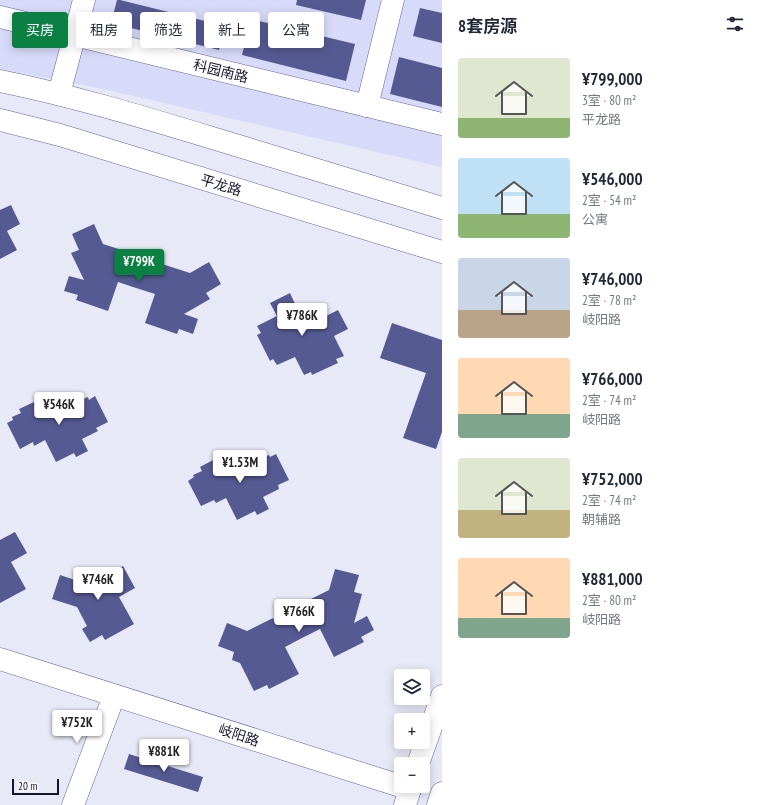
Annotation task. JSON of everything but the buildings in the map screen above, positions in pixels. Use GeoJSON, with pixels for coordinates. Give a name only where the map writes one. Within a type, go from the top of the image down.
{"type":"FeatureCollection","features":[{"type":"Feature","properties":{"kind":"street"},"geometry":{"type":"LineString","coordinates":[[59,94],[84,0]]}},
{"type":"Feature","properties":{"kind":"street"},"geometry":{"type":"LineString","coordinates":[[367,106],[393,0]]}},
{"type":"Feature","properties":{"kind":"street","name":"科园南路"},"geometry":{"type":"LineString","coordinates":[[0,17],[442,124]]}},
{"type":"Feature","properties":{"kind":"street"},"geometry":{"type":"LineString","coordinates":[[0,81],[59,94],[150,119],[442,208]]}},
{"type":"Feature","properties":{"kind":"street","name":"平龙路"},"geometry":{"type":"LineString","coordinates":[[0,120],[68,137],[442,252]]}},
{"type":"Feature","properties":{"kind":"street","name":"岐阳路"},"geometry":{"type":"LineString","coordinates":[[0,659],[394,788]]}},
{"type":"Feature","properties":{"kind":"street"},"geometry":{"type":"LineString","coordinates":[[73,805],[114,696]]}},
{"type":"Feature","properties":{"kind":"street"},"geometry":{"type":"LineString","coordinates":[[420,757],[442,696]]}},
{"type":"Feature","properties":{"kind":"street"},"geometry":{"type":"LineString","coordinates":[[438,805],[442,793]]}},
{"type":"Feature","properties":{"kind":"shaded area"},"geometry":{"type":"Polygon","coordinates":[[[0,0],[442,0],[442,167],[103,89],[0,69],[0,0]]]}}]}
